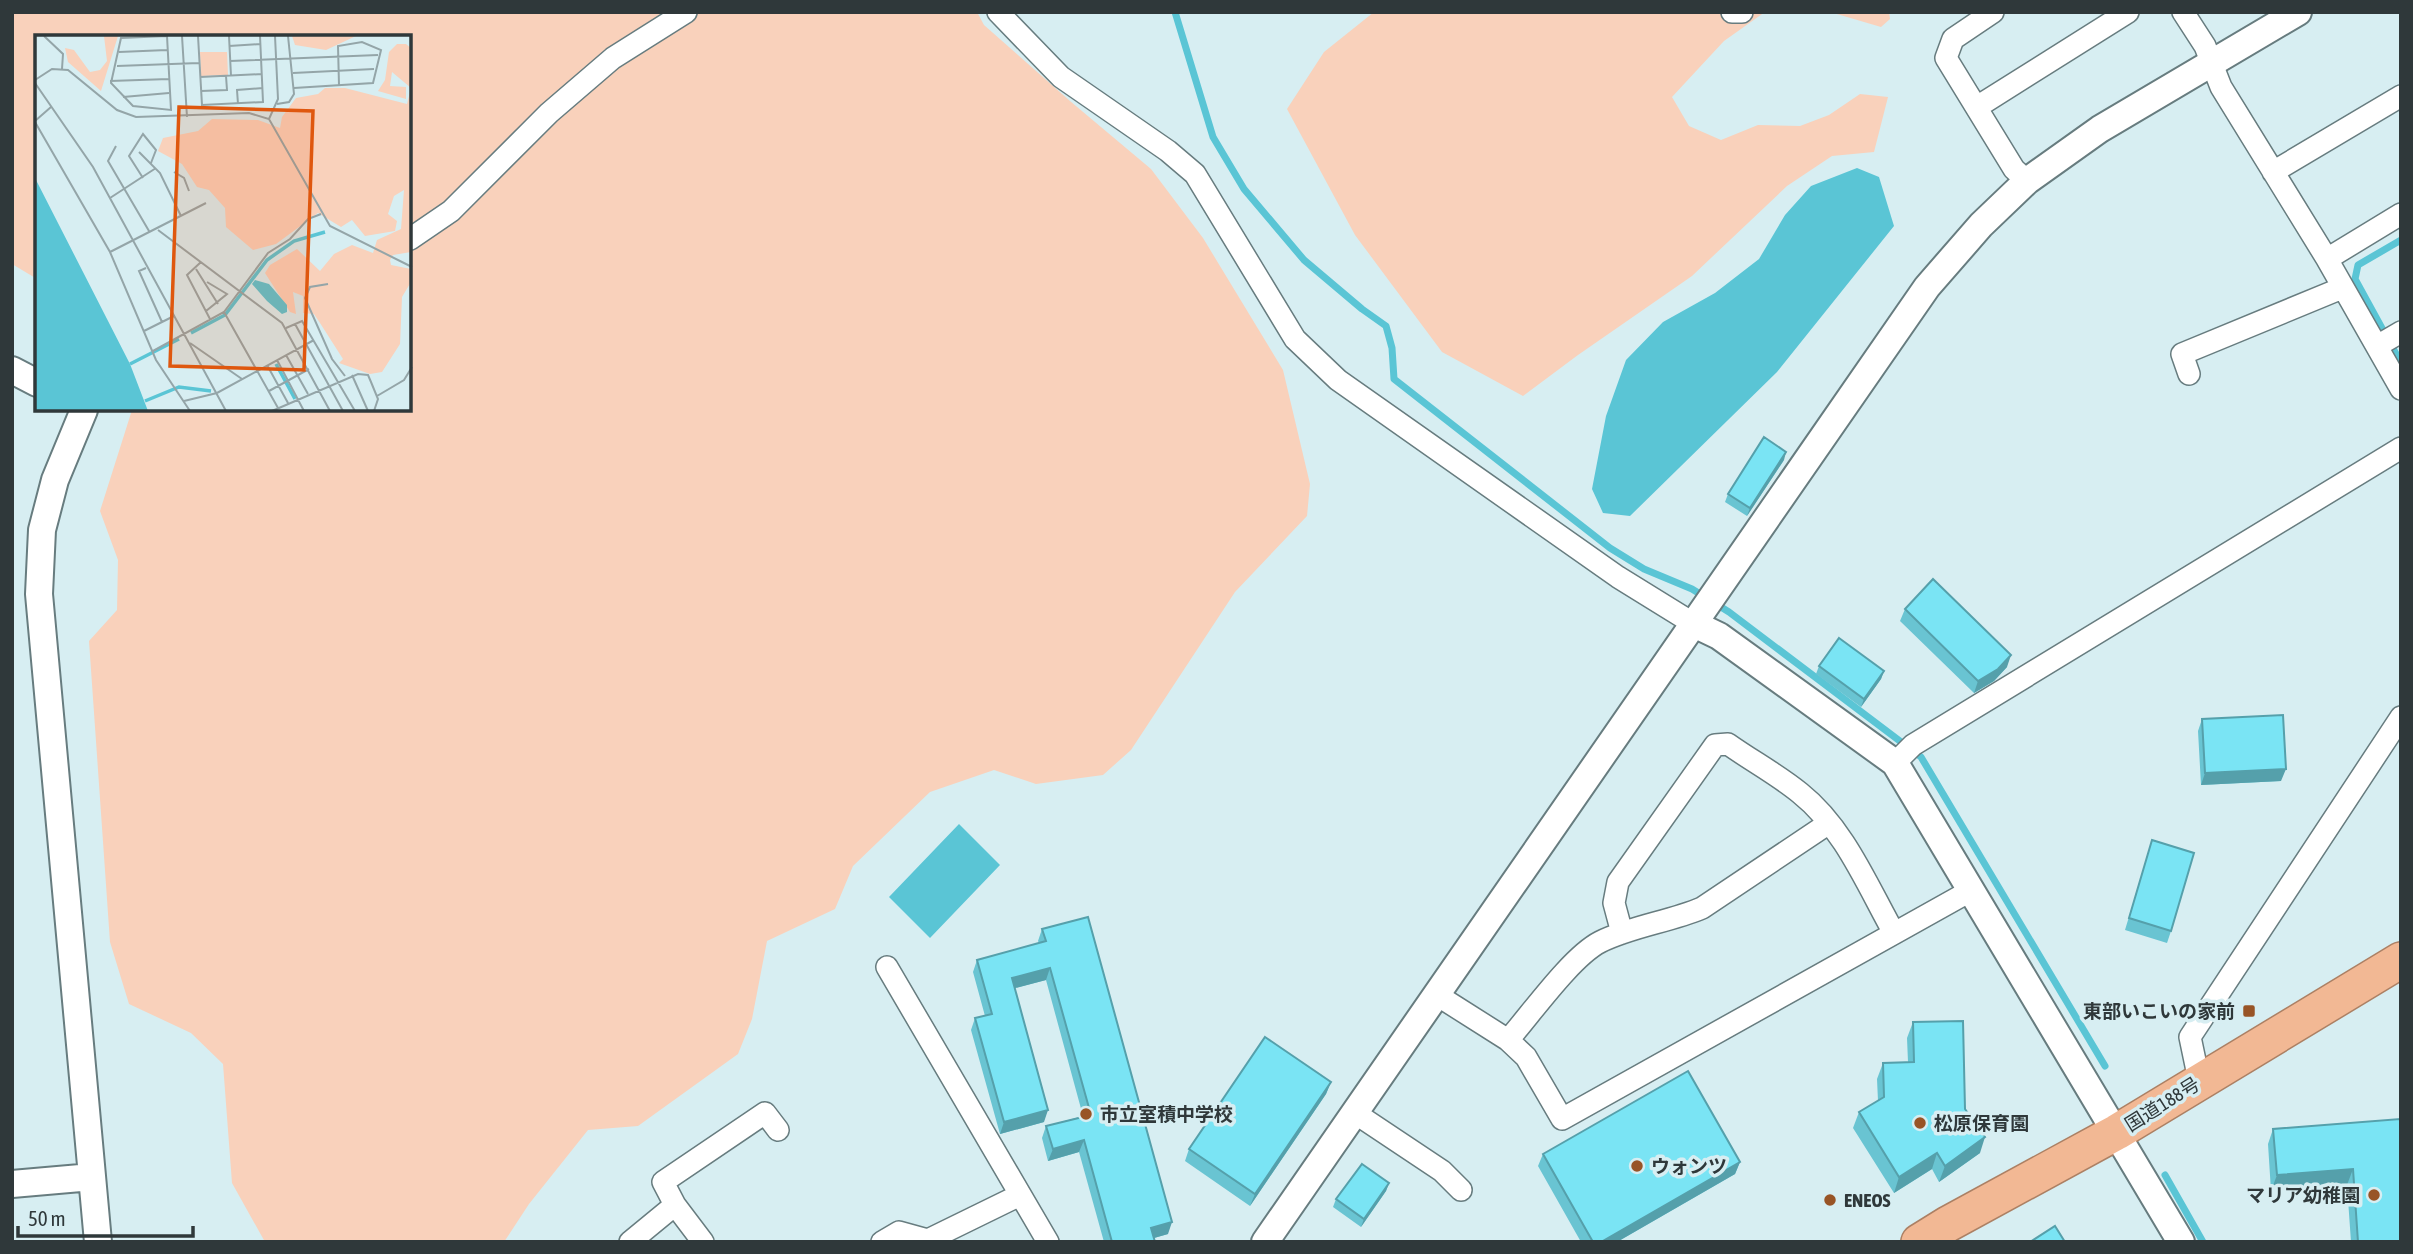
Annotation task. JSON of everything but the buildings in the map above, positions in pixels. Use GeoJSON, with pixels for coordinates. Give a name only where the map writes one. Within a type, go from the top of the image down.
{"type":"FeatureCollection","features":[{"type":"Feature","properties":{"kind":"highway","name":"国道188号"},"geometry":{"type":"LineString","coordinates":[[1941,1236],[2401,960]]}},
{"type":"Feature","properties":{"kind":"street"},"geometry":{"type":"LineString","coordinates":[[411,238],[451,211],[549,113],[613,58],[686,12]]}},
{"type":"Feature","properties":{"kind":"street"},"geometry":{"type":"LineString","coordinates":[[998,12],[1061,77],[1168,151],[1195,174],[1295,339],[1338,380],[1618,577],[1694,624],[1719,636],[1895,763],[2181,1242]]}},
{"type":"Feature","properties":{"kind":"street"},"geometry":{"type":"LineString","coordinates":[[1732,12],[1742,12]]}},
{"type":"Feature","properties":{"kind":"street"},"geometry":{"type":"LineString","coordinates":[[1993,12],[1953,39],[1946,58],[2014,169],[2027,181]]}},
{"type":"Feature","properties":{"kind":"street"},"geometry":{"type":"LineString","coordinates":[[1977,107],[2127,12]]}},
{"type":"Feature","properties":{"kind":"street"},"geometry":{"type":"LineString","coordinates":[[2183,12],[2205,46],[2221,88],[2327,259],[2401,389]]}},
{"type":"Feature","properties":{"kind":"street"},"geometry":{"type":"LineString","coordinates":[[1265,1242],[1927,287],[1981,225],[2027,181],[2100,129],[2298,12]]}},
{"type":"Feature","properties":{"kind":"street"},"geometry":{"type":"LineString","coordinates":[[2273,172],[2401,96]]}},
{"type":"Feature","properties":{"kind":"street"},"geometry":{"type":"LineString","coordinates":[[2327,259],[2401,214]]}},
{"type":"Feature","properties":{"kind":"street"},"geometry":{"type":"LineString","coordinates":[[2189,374],[2182,354],[2342,288]]}},
{"type":"Feature","properties":{"kind":"street"},"geometry":{"type":"LineString","coordinates":[[2377,346],[2401,332]]}},
{"type":"Feature","properties":{"kind":"street"},"geometry":{"type":"LineString","coordinates":[[12,370],[35,382]]}},
{"type":"Feature","properties":{"kind":"street"},"geometry":{"type":"LineString","coordinates":[[84,411],[55,480],[42,530],[39,594],[98,1242]]}},
{"type":"Feature","properties":{"kind":"street"},"geometry":{"type":"LineString","coordinates":[[1895,763],[1913,745],[2401,448]]}},
{"type":"Feature","properties":{"kind":"street"},"geometry":{"type":"LineString","coordinates":[[2199,1080],[2190,1037],[2401,717]]}},
{"type":"Feature","properties":{"kind":"street"},"geometry":{"type":"LineString","coordinates":[[1622,933],[1614,903],[1618,882],[1715,745],[1728,744],[1801,794],[1829,823],[1842,840],[1894,933]]}},
{"type":"Feature","properties":{"kind":"street"},"geometry":{"type":"LineString","coordinates":[[1508,1040],[1583,953],[1622,933],[1679,918],[1702,908],[1829,823]]}},
{"type":"Feature","properties":{"kind":"street"},"geometry":{"type":"LineString","coordinates":[[1437,995],[1508,1040],[1527,1057],[1562,1119],[1970,891]]}},
{"type":"Feature","properties":{"kind":"street"},"geometry":{"type":"LineString","coordinates":[[887,967],[1048,1242]]}},
{"type":"Feature","properties":{"kind":"street"},"geometry":{"type":"LineString","coordinates":[[1356,1112],[1442,1171],[1461,1190]]}},
{"type":"Feature","properties":{"kind":"street"},"geometry":{"type":"LineString","coordinates":[[703,1242],[675,1205],[663,1182],[765,1113],[778,1130]]}},
{"type":"Feature","properties":{"kind":"street"},"geometry":{"type":"LineString","coordinates":[[12,1184],[92,1177]]}},
{"type":"Feature","properties":{"kind":"street"},"geometry":{"type":"LineString","coordinates":[[883,1242],[899,1232],[928,1240],[1020,1195]]}},
{"type":"Feature","properties":{"kind":"street"},"geometry":{"type":"LineString","coordinates":[[630,1242],[675,1205]]}},
{"type":"Feature","properties":{"kind":"shaded area"},"geometry":{"type":"Polygon","coordinates":[[[12,12],[977,12],[984,25],[1151,169],[1203,238],[1283,370],[1310,484],[1307,516],[1235,592],[1131,750],[1103,775],[1036,784],[994,770],[930,792],[853,866],[835,909],[767,941],[752,1019],[738,1054],[638,1126],[588,1130],[529,1204],[504,1242],[265,1242],[232,1183],[223,1064],[191,1033],[129,1004],[110,942],[89,641],[117,610],[118,560],[100,511],[132,411],[411,411],[411,35],[35,35],[35,278],[12,264],[12,12]]]}},
{"type":"Feature","properties":{"kind":"shaded area"},"geometry":{"type":"Polygon","coordinates":[[[1374,12],[1765,12],[1724,41],[1672,97],[1689,126],[1721,140],[1758,125],[1800,126],[1829,115],[1860,94],[1888,97],[1874,152],[1832,156],[1787,186],[1692,276],[1523,396],[1442,352],[1355,235],[1287,109],[1324,52],[1374,12]]]}},
{"type":"Feature","properties":{"kind":"shaded area"},"geometry":{"type":"Polygon","coordinates":[[[1830,12],[1889,12],[1890,19],[1881,27],[1830,12]]]}},
{"type":"Feature","properties":{"kind":"water"},"geometry":{"type":"Polygon","coordinates":[[[1857,168],[1879,177],[1894,226],[1777,372],[1630,516],[1603,513],[1592,489],[1606,416],[1626,360],[1663,322],[1715,293],[1759,259],[1785,215],[1811,186],[1857,168]]]}},
{"type":"Feature","properties":{"kind":"water"},"geometry":{"type":"Polygon","coordinates":[[[959,824],[1000,865],[930,938],[889,897],[959,824]]]}},
{"type":"Feature","properties":{"kind":"waterway"},"geometry":{"type":"LineString","coordinates":[[1175,12],[1213,137],[1244,189],[1304,260],[1386,326],[1392,348],[1394,379],[1610,548],[1644,569],[1692,589],[1729,612],[1921,757],[2105,1066]]}},
{"type":"Feature","properties":{"kind":"waterway"},"geometry":{"type":"LineString","coordinates":[[2401,240],[2358,265],[2355,279],[2401,363]]}},
{"type":"Feature","properties":{"kind":"waterway"},"geometry":{"type":"LineString","coordinates":[[2165,1175],[2203,1242]]}},
{"type":"Feature","properties":{"kind":"place","name":"東部いこいの家前"},"geometry":{"type":"Point","coordinates":[2249,1011]}},
{"type":"Feature","properties":{"kind":"place","name":"市立室積中学校"},"geometry":{"type":"Point","coordinates":[1086,1114]}},
{"type":"Feature","properties":{"kind":"place","name":"松原保育園"},"geometry":{"type":"Point","coordinates":[1920,1123]}},
{"type":"Feature","properties":{"kind":"place","name":"ウォンツ"},"geometry":{"type":"Point","coordinates":[1637,1166]}},
{"type":"Feature","properties":{"kind":"place","name":"マリア幼稚園"},"geometry":{"type":"Point","coordinates":[2374,1195]}},
{"type":"Feature","properties":{"kind":"place","name":"ENEOS"},"geometry":{"type":"Point","coordinates":[1830,1200]}}]}
